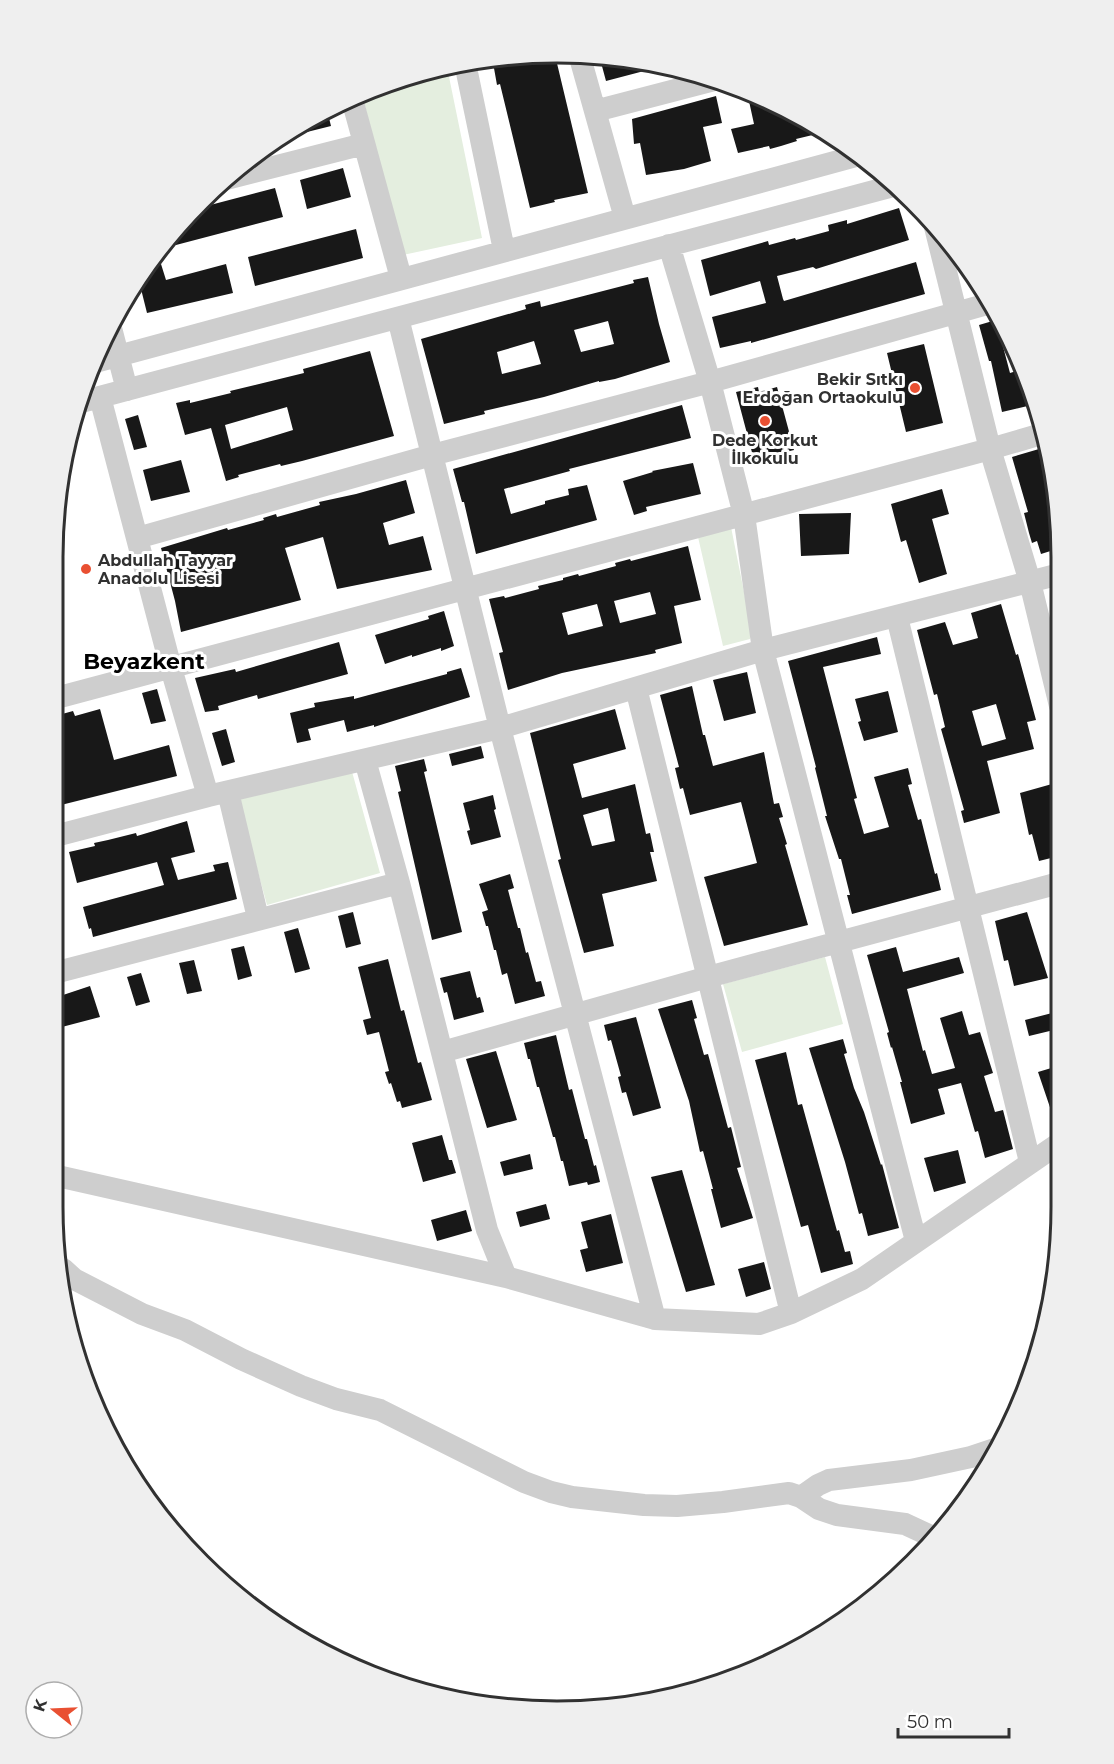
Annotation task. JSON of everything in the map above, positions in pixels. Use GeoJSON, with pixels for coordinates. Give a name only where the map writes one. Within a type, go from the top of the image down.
{"type":"FeatureCollection","features":[{"type":"Feature","properties":{"kind":"street"},"geometry":{"type":"LineString","coordinates":[[582,64],[625,218]]}},
{"type":"Feature","properties":{"kind":"street"},"geometry":{"type":"LineString","coordinates":[[467,71],[504,250]]}},
{"type":"Feature","properties":{"kind":"street"},"geometry":{"type":"LineString","coordinates":[[595,111],[683,79]]}},
{"type":"Feature","properties":{"kind":"street"},"geometry":{"type":"LineString","coordinates":[[354,107],[401,278]]}},
{"type":"Feature","properties":{"kind":"street"},"geometry":{"type":"LineString","coordinates":[[245,174],[364,144]]}},
{"type":"Feature","properties":{"kind":"street"},"geometry":{"type":"LineString","coordinates":[[105,359],[848,158]]}},
{"type":"Feature","properties":{"kind":"street"},"geometry":{"type":"LineString","coordinates":[[258,918],[218,794],[171,668],[137,538],[91,400],[885,188]]}},
{"type":"Feature","properties":{"kind":"street"},"geometry":{"type":"LineString","coordinates":[[939,244],[990,449],[1030,582],[1051,669]]}},
{"type":"Feature","properties":{"kind":"street"},"geometry":{"type":"LineString","coordinates":[[669,245],[710,382],[744,515],[763,650],[916,1241]]}},
{"type":"Feature","properties":{"kind":"street"},"geometry":{"type":"LineString","coordinates":[[137,538],[982,305]]}},
{"type":"Feature","properties":{"kind":"street"},"geometry":{"type":"LineString","coordinates":[[398,318],[500,728],[654,1319]]}},
{"type":"Feature","properties":{"kind":"street"},"geometry":{"type":"LineString","coordinates":[[114,340],[127,390]]}},
{"type":"Feature","properties":{"kind":"street"},"geometry":{"type":"LineString","coordinates":[[63,696],[1036,436]]}},
{"type":"Feature","properties":{"kind":"street"},"geometry":{"type":"LineString","coordinates":[[63,834],[218,794],[500,728],[763,650],[1051,576]]}},
{"type":"Feature","properties":{"kind":"street"},"geometry":{"type":"LineString","coordinates":[[897,617],[1030,1162]]}},
{"type":"Feature","properties":{"kind":"street"},"geometry":{"type":"LineString","coordinates":[[636,688],[791,1313]]}},
{"type":"Feature","properties":{"kind":"street"},"geometry":{"type":"LineString","coordinates":[[365,760],[399,883],[487,1230],[506,1276]]}},
{"type":"Feature","properties":{"kind":"street"},"geometry":{"type":"LineString","coordinates":[[63,970],[399,883]]}},
{"type":"Feature","properties":{"kind":"street"},"geometry":{"type":"LineString","coordinates":[[442,1052],[708,977],[1051,885]]}},
{"type":"Feature","properties":{"kind":"street"},"geometry":{"type":"LineString","coordinates":[[63,1177],[506,1276],[654,1319],[759,1324],[791,1313],[862,1279],[1051,1148]]}},
{"type":"Feature","properties":{"kind":"street"},"geometry":{"type":"LineString","coordinates":[[67,1273],[74,1279],[142,1314],[185,1330],[241,1359],[336,1399],[380,1410],[524,1482],[551,1492],[572,1497],[655,1506],[723,1502],[789,1493],[801,1497],[819,1509],[837,1515],[905,1524],[927,1534]]}},
{"type":"Feature","properties":{"kind":"street"},"geometry":{"type":"LineString","coordinates":[[801,1497],[830,1480],[911,1470],[986,1452]]}},
{"type":"Feature","properties":{"kind":"green space"},"geometry":{"type":"Polygon","coordinates":[[[449,75],[482,238],[403,255],[364,103],[398,89],[449,75]]]}},
{"type":"Feature","properties":{"kind":"green space"},"geometry":{"type":"Polygon","coordinates":[[[731,527],[752,632],[750,639],[723,646],[698,537],[731,527]]]}},
{"type":"Feature","properties":{"kind":"green space"},"geometry":{"type":"Polygon","coordinates":[[[351,768],[380,873],[267,905],[238,799],[351,768]]]}},
{"type":"Feature","properties":{"kind":"green space"},"geometry":{"type":"Polygon","coordinates":[[[825,957],[843,1024],[742,1052],[723,984],[825,957]]]}},
{"type":"Feature","properties":{"kind":"building"},"geometry":{"type":"Polygon","coordinates":[[[557,63],[588,193],[530,208],[500,84],[497,85],[494,67],[557,63]]]}},
{"type":"Feature","properties":{"kind":"building"},"geometry":{"type":"Polygon","coordinates":[[[602,65],[645,71],[606,81],[602,65]]]}},
{"type":"Feature","properties":{"kind":"building"},"geometry":{"type":"Polygon","coordinates":[[[716,96],[722,123],[703,127],[711,161],[684,169],[646,175],[640,143],[634,144],[632,119],[716,96]]]}},
{"type":"Feature","properties":{"kind":"building"},"geometry":{"type":"Polygon","coordinates":[[[749,102],[813,135],[770,149],[769,146],[738,153],[731,129],[754,124],[749,102]]]}},
{"type":"Feature","properties":{"kind":"building"},"geometry":{"type":"Polygon","coordinates":[[[329,119],[331,126],[307,132],[310,129],[329,119]]]}},
{"type":"Feature","properties":{"kind":"building"},"geometry":{"type":"Polygon","coordinates":[[[343,168],[351,197],[307,209],[300,180],[343,168]]]}},
{"type":"Feature","properties":{"kind":"building"},"geometry":{"type":"Polygon","coordinates":[[[275,188],[283,217],[176,245],[211,205],[275,188]]]}},
{"type":"Feature","properties":{"kind":"building"},"geometry":{"type":"Polygon","coordinates":[[[899,208],[909,240],[816,269],[813,267],[777,276],[783,299],[784,301],[916,262],[925,294],[751,343],[751,341],[720,348],[712,317],[766,303],[760,281],[710,296],[701,260],[768,241],[769,245],[795,238],[796,240],[829,231],[828,225],[847,220],[847,224],[899,208]]]}},
{"type":"Feature","properties":{"kind":"building"},"geometry":{"type":"Polygon","coordinates":[[[356,229],[363,258],[255,286],[248,257],[356,229]]]}},
{"type":"Feature","properties":{"kind":"building"},"geometry":{"type":"Polygon","coordinates":[[[161,264],[166,280],[226,264],[233,293],[147,313],[141,290],[161,264]]]}},
{"type":"Feature","properties":{"kind":"building"},"geometry":{"type":"Polygon","coordinates":[[[648,277],[670,362],[615,379],[599,381],[484,411],[485,414],[444,424],[421,339],[526,309],[525,305],[540,301],[541,307],[634,283],[633,280],[648,277]],[[608,321],[574,330],[581,352],[614,344],[608,321]],[[534,341],[497,352],[502,374],[541,364],[534,341]]]}},
{"type":"Feature","properties":{"kind":"building"},"geometry":{"type":"Polygon","coordinates":[[[991,321],[1002,345],[1010,373],[1014,372],[1027,406],[1002,412],[991,361],[989,361],[979,325],[991,321]]]}},
{"type":"Feature","properties":{"kind":"building","name":"Bekir Sıtkı Erdoğan Ortaokulu"},"geometry":{"type":"Polygon","coordinates":[[[924,344],[943,423],[906,432],[887,353],[924,344]]]}},
{"type":"Feature","properties":{"kind":"building"},"geometry":{"type":"Polygon","coordinates":[[[370,351],[394,436],[302,461],[238,475],[239,477],[226,481],[211,428],[185,435],[176,403],[190,400],[190,403],[231,393],[230,391],[304,373],[303,369],[370,351]],[[287,407],[225,425],[231,449],[293,430],[287,407]]]}},
{"type":"Feature","properties":{"kind":"building","name":"Dede Korkut İlkokulu"},"geometry":{"type":"Polygon","coordinates":[[[758,387],[759,392],[777,387],[794,450],[754,460],[736,392],[758,387]]]}},
{"type":"Feature","properties":{"kind":"building"},"geometry":{"type":"Polygon","coordinates":[[[682,405],[691,438],[569,469],[570,471],[504,489],[511,514],[569,495],[568,489],[587,485],[597,520],[476,554],[464,502],[462,502],[453,469],[682,405]]]}},
{"type":"Feature","properties":{"kind":"building"},"geometry":{"type":"Polygon","coordinates":[[[138,415],[147,447],[134,450],[125,419],[138,415]]]}},
{"type":"Feature","properties":{"kind":"building"},"geometry":{"type":"Polygon","coordinates":[[[1039,449],[1047,493],[1051,551],[1041,554],[1037,541],[1032,543],[1024,513],[1028,512],[1012,457],[1039,449]]]}},
{"type":"Feature","properties":{"kind":"building"},"geometry":{"type":"Polygon","coordinates":[[[181,460],[190,492],[151,501],[143,470],[181,460]]]}},
{"type":"Feature","properties":{"kind":"building"},"geometry":{"type":"Polygon","coordinates":[[[693,463],[701,494],[646,507],[647,511],[634,515],[623,481],[652,471],[693,463]]]}},
{"type":"Feature","properties":{"kind":"building"},"geometry":{"type":"Polygon","coordinates":[[[406,480],[415,513],[383,523],[389,545],[423,536],[432,570],[337,589],[323,537],[285,548],[301,600],[181,632],[161,548],[227,528],[228,530],[264,520],[263,518],[276,514],[277,517],[320,505],[319,502],[406,480]]]}},
{"type":"Feature","properties":{"kind":"building"},"geometry":{"type":"Polygon","coordinates":[[[942,489],[949,514],[932,519],[947,574],[919,583],[906,540],[901,542],[891,504],[942,489]]]}},
{"type":"Feature","properties":{"kind":"building"},"geometry":{"type":"Polygon","coordinates":[[[851,513],[849,554],[801,556],[799,514],[851,513]]]}},
{"type":"Feature","properties":{"kind":"building"},"geometry":{"type":"Polygon","coordinates":[[[688,546],[701,600],[674,606],[682,643],[655,650],[656,653],[562,673],[508,690],[499,653],[503,652],[489,599],[504,596],[505,598],[539,589],[538,586],[563,580],[563,578],[616,566],[615,563],[630,559],[631,561],[688,546]],[[650,592],[614,601],[620,623],[656,614],[650,592]],[[597,604],[562,613],[568,635],[603,626],[597,604]]]}},
{"type":"Feature","properties":{"kind":"building"},"geometry":{"type":"Polygon","coordinates":[[[1001,604],[1016,655],[1018,654],[1036,720],[1027,722],[1034,749],[987,761],[1000,813],[964,823],[961,811],[964,810],[941,729],[945,727],[937,694],[934,695],[917,630],[945,622],[953,645],[978,638],[971,613],[1001,604]],[[996,704],[972,711],[982,746],[1006,739],[996,704]]]}},
{"type":"Feature","properties":{"kind":"building"},"geometry":{"type":"Polygon","coordinates":[[[444,611],[454,646],[441,651],[441,648],[412,657],[412,655],[385,664],[375,635],[429,619],[428,616],[444,611]]]}},
{"type":"Feature","properties":{"kind":"building"},"geometry":{"type":"Polygon","coordinates":[[[877,637],[881,654],[823,667],[857,798],[854,799],[864,834],[889,827],[874,777],[908,768],[912,784],[908,785],[918,820],[921,819],[941,890],[852,914],[841,859],[839,859],[825,816],[827,816],[816,767],[788,661],[877,637]]]}},
{"type":"Feature","properties":{"kind":"building"},"geometry":{"type":"Polygon","coordinates":[[[339,642],[348,674],[258,699],[257,695],[218,706],[219,710],[205,712],[195,678],[235,669],[236,672],[339,642]]]}},
{"type":"Feature","properties":{"kind":"building"},"geometry":{"type":"Polygon","coordinates":[[[461,668],[470,697],[374,727],[374,725],[347,732],[344,720],[308,729],[311,740],[297,743],[290,713],[315,707],[314,703],[354,696],[354,699],[447,674],[447,672],[461,668]]]}},
{"type":"Feature","properties":{"kind":"building"},"geometry":{"type":"Polygon","coordinates":[[[747,672],[756,713],[724,721],[713,680],[747,672]]]}},
{"type":"Feature","properties":{"kind":"building"},"geometry":{"type":"Polygon","coordinates":[[[692,686],[703,735],[705,735],[713,766],[764,752],[774,804],[779,803],[783,817],[779,818],[787,844],[785,845],[808,925],[724,946],[704,877],[757,863],[741,802],[690,815],[683,788],[680,789],[675,768],[679,767],[660,695],[692,686]]]}},
{"type":"Feature","properties":{"kind":"building"},"geometry":{"type":"Polygon","coordinates":[[[157,689],[166,721],[151,724],[142,693],[157,689]]]}},
{"type":"Feature","properties":{"kind":"building"},"geometry":{"type":"Polygon","coordinates":[[[888,691],[898,732],[864,741],[858,722],[861,721],[855,699],[888,691]]]}},
{"type":"Feature","properties":{"kind":"building"},"geometry":{"type":"Polygon","coordinates":[[[100,709],[114,760],[169,745],[177,776],[63,804],[63,714],[73,711],[75,716],[100,709]]]}},
{"type":"Feature","properties":{"kind":"building"},"geometry":{"type":"Polygon","coordinates":[[[615,709],[626,749],[573,764],[582,798],[635,784],[646,834],[650,833],[654,852],[650,852],[657,881],[602,894],[614,946],[584,953],[558,860],[561,859],[530,733],[615,709]],[[608,808],[583,815],[592,846],[615,841],[608,808]]]}},
{"type":"Feature","properties":{"kind":"building"},"geometry":{"type":"Polygon","coordinates":[[[226,729],[235,762],[222,766],[212,733],[226,729]]]}},
{"type":"Feature","properties":{"kind":"building"},"geometry":{"type":"Polygon","coordinates":[[[481,746],[484,758],[452,766],[449,754],[481,746]]]}},
{"type":"Feature","properties":{"kind":"building"},"geometry":{"type":"Polygon","coordinates":[[[424,759],[427,771],[424,772],[462,932],[432,940],[398,792],[401,791],[395,766],[424,759]]]}},
{"type":"Feature","properties":{"kind":"building"},"geometry":{"type":"Polygon","coordinates":[[[1051,784],[1051,858],[1039,861],[1032,834],[1029,835],[1020,793],[1051,784]]]}},
{"type":"Feature","properties":{"kind":"building"},"geometry":{"type":"Polygon","coordinates":[[[493,795],[496,809],[494,810],[501,837],[471,845],[467,831],[470,830],[463,803],[493,795]]]}},
{"type":"Feature","properties":{"kind":"building"},"geometry":{"type":"Polygon","coordinates":[[[187,821],[195,852],[171,858],[178,880],[215,871],[213,865],[228,862],[237,899],[93,937],[83,907],[164,885],[157,862],[77,883],[69,852],[95,846],[94,843],[136,833],[137,836],[187,821]]]}},
{"type":"Feature","properties":{"kind":"building"},"geometry":{"type":"Polygon","coordinates":[[[510,874],[514,888],[508,890],[518,928],[520,928],[526,953],[528,952],[536,982],[541,981],[545,996],[515,1004],[507,973],[502,975],[496,950],[494,950],[488,926],[486,926],[482,912],[488,910],[479,884],[510,874]]]}},
{"type":"Feature","properties":{"kind":"building"},"geometry":{"type":"Polygon","coordinates":[[[353,912],[361,944],[346,948],[338,916],[353,912]]]}},
{"type":"Feature","properties":{"kind":"building"},"geometry":{"type":"Polygon","coordinates":[[[1027,912],[1048,978],[1014,986],[1008,960],[1004,961],[995,921],[1027,912]]]}},
{"type":"Feature","properties":{"kind":"building"},"geometry":{"type":"Polygon","coordinates":[[[298,928],[310,969],[295,973],[284,932],[298,928]]]}},
{"type":"Feature","properties":{"kind":"building"},"geometry":{"type":"Polygon","coordinates":[[[244,946],[252,976],[238,980],[231,949],[244,946]]]}},
{"type":"Feature","properties":{"kind":"building"},"geometry":{"type":"Polygon","coordinates":[[[896,947],[903,972],[959,957],[964,973],[907,989],[923,1051],[925,1050],[932,1074],[955,1068],[940,1018],[962,1011],[969,1035],[980,1032],[993,1073],[984,1076],[995,1112],[1003,1110],[1013,1149],[985,1158],[961,1083],[938,1089],[945,1114],[911,1124],[900,1082],[902,1082],[887,1033],[889,1032],[867,955],[896,947]]]}},
{"type":"Feature","properties":{"kind":"building"},"geometry":{"type":"Polygon","coordinates":[[[388,959],[401,1011],[404,1010],[418,1063],[421,1062],[432,1100],[402,1108],[400,1101],[397,1102],[385,1072],[389,1071],[379,1032],[367,1035],[363,1020],[371,1018],[358,967],[388,959]]]}},
{"type":"Feature","properties":{"kind":"building"},"geometry":{"type":"Polygon","coordinates":[[[194,960],[202,991],[187,994],[179,963],[194,960]]]}},
{"type":"Feature","properties":{"kind":"building"},"geometry":{"type":"Polygon","coordinates":[[[470,971],[477,998],[480,997],[484,1012],[454,1020],[447,992],[444,993],[440,978],[470,971]]]}},
{"type":"Feature","properties":{"kind":"building"},"geometry":{"type":"Polygon","coordinates":[[[141,973],[150,1002],[136,1006],[127,977],[141,973]]]}},
{"type":"Feature","properties":{"kind":"building"},"geometry":{"type":"Polygon","coordinates":[[[90,986],[100,1017],[63,1027],[63,995],[90,986]]]}},
{"type":"Feature","properties":{"kind":"building"},"geometry":{"type":"Polygon","coordinates":[[[692,1000],[697,1018],[694,1019],[704,1055],[708,1054],[728,1128],[731,1127],[741,1167],[737,1168],[753,1218],[721,1228],[689,1101],[658,1009],[692,1000]]]}},
{"type":"Feature","properties":{"kind":"building"},"geometry":{"type":"Polygon","coordinates":[[[1051,1013],[1051,1031],[1029,1036],[1025,1020],[1051,1013]]]}},
{"type":"Feature","properties":{"kind":"building"},"geometry":{"type":"Polygon","coordinates":[[[636,1017],[661,1108],[633,1116],[626,1092],[622,1093],[618,1077],[621,1076],[611,1040],[608,1041],[604,1025],[636,1017]]]}},
{"type":"Feature","properties":{"kind":"building"},"geometry":{"type":"Polygon","coordinates":[[[556,1035],[569,1090],[572,1089],[585,1139],[587,1139],[600,1182],[569,1186],[563,1161],[561,1161],[555,1137],[553,1137],[530,1059],[528,1059],[524,1043],[556,1035]]]}},
{"type":"Feature","properties":{"kind":"building"},"geometry":{"type":"Polygon","coordinates":[[[843,1039],[847,1053],[844,1054],[854,1088],[882,1164],[899,1228],[868,1236],[862,1213],[859,1214],[809,1048],[843,1039]]]}},
{"type":"Feature","properties":{"kind":"building"},"geometry":{"type":"Polygon","coordinates":[[[496,1051],[517,1120],[487,1128],[466,1059],[496,1051]]]}},
{"type":"Feature","properties":{"kind":"building"},"geometry":{"type":"Polygon","coordinates":[[[786,1052],[798,1105],[802,1104],[837,1231],[839,1230],[845,1252],[850,1251],[853,1264],[821,1273],[808,1225],[801,1227],[755,1060],[786,1052]]]}},
{"type":"Feature","properties":{"kind":"building"},"geometry":{"type":"Polygon","coordinates":[[[1051,1068],[1051,1110],[1038,1072],[1051,1068]]]}},
{"type":"Feature","properties":{"kind":"building"},"geometry":{"type":"Polygon","coordinates":[[[442,1135],[449,1160],[452,1160],[456,1173],[423,1182],[412,1143],[442,1135]]]}},
{"type":"Feature","properties":{"kind":"building"},"geometry":{"type":"Polygon","coordinates":[[[958,1150],[966,1183],[934,1192],[924,1158],[958,1150]]]}},
{"type":"Feature","properties":{"kind":"building"},"geometry":{"type":"Polygon","coordinates":[[[530,1154],[533,1169],[504,1176],[500,1162],[530,1154]]]}},
{"type":"Feature","properties":{"kind":"building"},"geometry":{"type":"Polygon","coordinates":[[[682,1170],[715,1285],[686,1292],[651,1177],[682,1170]]]}},
{"type":"Feature","properties":{"kind":"building"},"geometry":{"type":"Polygon","coordinates":[[[546,1204],[550,1219],[520,1227],[516,1212],[546,1204]]]}},
{"type":"Feature","properties":{"kind":"building"},"geometry":{"type":"Polygon","coordinates":[[[466,1210],[472,1231],[437,1241],[431,1220],[466,1210]]]}},
{"type":"Feature","properties":{"kind":"building"},"geometry":{"type":"Polygon","coordinates":[[[611,1214],[623,1263],[586,1272],[580,1250],[588,1248],[581,1222],[611,1214]]]}},
{"type":"Feature","properties":{"kind":"building"},"geometry":{"type":"Polygon","coordinates":[[[764,1262],[771,1289],[746,1297],[738,1269],[764,1262]]]}},
{"type":"Feature","properties":{"kind":"place","name":"Bekir Sıtkı Erdoğan Ortaokulu"},"geometry":{"type":"Point","coordinates":[915,388]}},
{"type":"Feature","properties":{"kind":"place","name":"Dede Korkut İlkokulu"},"geometry":{"type":"Point","coordinates":[765,421]}},
{"type":"Feature","properties":{"kind":"place","name":"Abdullah Tayyar Anadolu Lisesi"},"geometry":{"type":"Point","coordinates":[86,569]}},
{"type":"Feature","properties":{"kind":"district","name":"Beyazkent"},"geometry":{"type":"Point","coordinates":[144,661]}}]}
